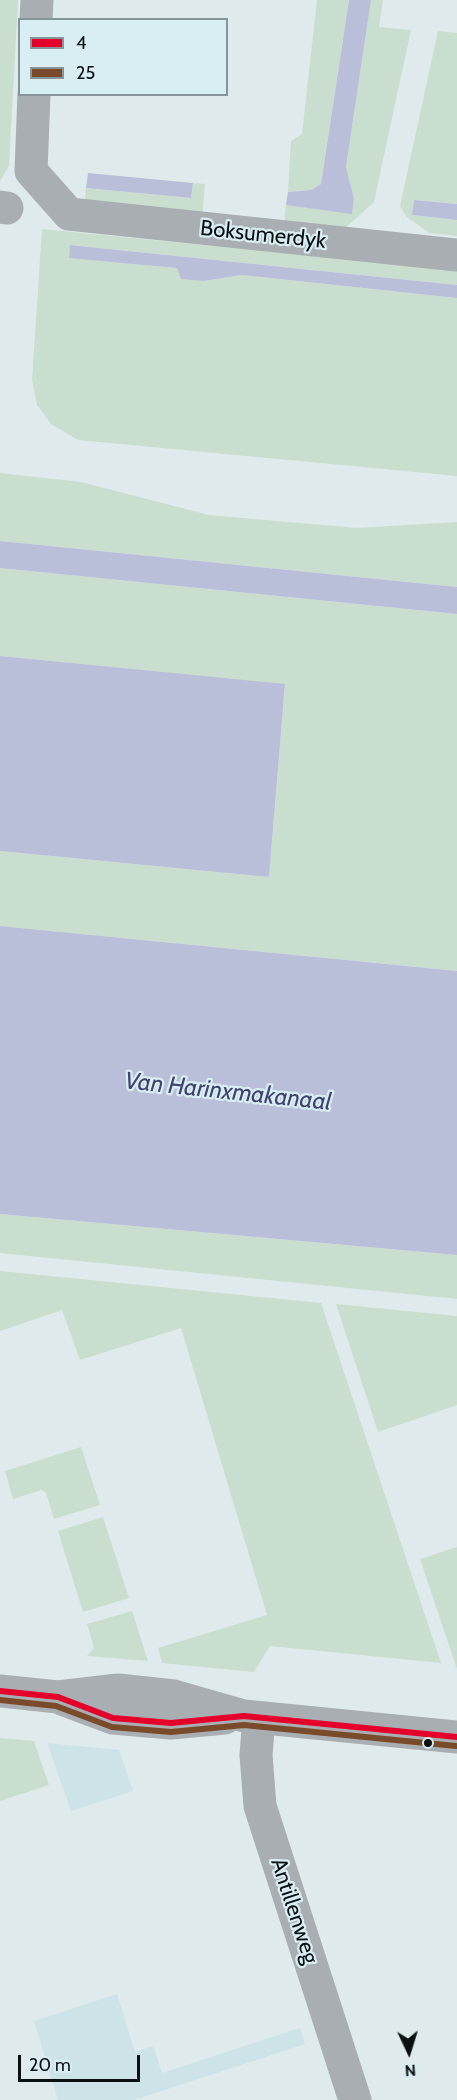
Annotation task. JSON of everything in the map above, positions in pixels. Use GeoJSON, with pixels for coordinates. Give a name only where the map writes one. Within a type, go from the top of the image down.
{"type":"FeatureCollection","features":[{"type":"Feature","properties":{"kind":"street"},"geometry":{"type":"LineString","coordinates":[[36,18],[37,0]]}},
{"type":"Feature","properties":{"kind":"street","name":"Boksumerdyk"},"geometry":{"type":"LineString","coordinates":[[34,96],[31,171],[69,214],[457,255]]}},
{"type":"Feature","properties":{"kind":"street"},"geometry":{"type":"LineString","coordinates":[[0,1691],[58,1697],[118,1690],[174,1696],[251,1717],[457,1737]]}},
{"type":"Feature","properties":{"kind":"street","name":"Antillenweg"},"geometry":{"type":"LineString","coordinates":[[251,1717],[260,1806],[355,2100]]}},
{"type":"Feature","properties":{"kind":"shaded area"},"geometry":{"type":"Polygon","coordinates":[[[47,1743],[119,1750],[133,1791],[71,1811],[47,1743]]]}},
{"type":"Feature","properties":{"kind":"shaded area"},"geometry":{"type":"Polygon","coordinates":[[[117,1994],[135,2052],[153,2046],[162,2073],[300,2028],[305,2044],[134,2100],[58,2100],[34,2021],[117,1994]]]}},
{"type":"Feature","properties":{"kind":"green space"},"geometry":{"type":"Polygon","coordinates":[[[0,0],[18,0],[9,166],[0,181],[0,0]]]}},
{"type":"Feature","properties":{"kind":"green space"},"geometry":{"type":"Polygon","coordinates":[[[317,0],[349,0],[321,184],[311,190],[288,192],[291,141],[302,134],[317,0]]]}},
{"type":"Feature","properties":{"kind":"green space"},"geometry":{"type":"Polygon","coordinates":[[[371,0],[383,0],[379,27],[411,30],[374,202],[342,231],[284,223],[286,205],[352,213],[354,199],[346,167],[371,0]]]}},
{"type":"Feature","properties":{"kind":"green space"},"geometry":{"type":"Polygon","coordinates":[[[438,31],[457,33],[457,204],[414,200],[412,215],[457,220],[457,236],[429,233],[406,216],[400,206],[438,31]]]}},
{"type":"Feature","properties":{"kind":"green space"},"geometry":{"type":"Polygon","coordinates":[[[193,183],[205,184],[202,216],[85,202],[86,188],[191,198],[193,183]]]}},
{"type":"Feature","properties":{"kind":"green space"},"geometry":{"type":"Polygon","coordinates":[[[42,229],[457,270],[457,285],[71,245],[69,257],[177,268],[204,281],[242,275],[457,298],[457,476],[78,440],[51,424],[37,405],[32,380],[42,229]]]}},
{"type":"Feature","properties":{"kind":"green space"},"geometry":{"type":"Polygon","coordinates":[[[0,473],[81,482],[209,515],[357,528],[457,522],[457,587],[0,541],[0,473]]]}},
{"type":"Feature","properties":{"kind":"green space"},"geometry":{"type":"Polygon","coordinates":[[[0,568],[457,614],[457,971],[0,926],[0,851],[269,877],[285,685],[0,656],[0,568]]]}},
{"type":"Feature","properties":{"kind":"green space"},"geometry":{"type":"Polygon","coordinates":[[[0,1214],[457,1255],[457,1299],[0,1253],[0,1214]]]}},
{"type":"Feature","properties":{"kind":"green space"},"geometry":{"type":"Polygon","coordinates":[[[0,1271],[321,1303],[441,1663],[270,1646],[254,1672],[162,1663],[158,1648],[267,1615],[181,1328],[80,1360],[62,1310],[0,1331],[0,1271]]]}},
{"type":"Feature","properties":{"kind":"green space"},"geometry":{"type":"Polygon","coordinates":[[[336,1304],[457,1316],[457,1405],[378,1432],[336,1304]]]}},
{"type":"Feature","properties":{"kind":"green space"},"geometry":{"type":"Polygon","coordinates":[[[81,1447],[100,1505],[54,1519],[46,1493],[42,1490],[13,1499],[5,1471],[81,1447]]]}},
{"type":"Feature","properties":{"kind":"green space"},"geometry":{"type":"Polygon","coordinates":[[[103,1517],[129,1598],[83,1612],[58,1531],[103,1517]]]}},
{"type":"Feature","properties":{"kind":"green space"},"geometry":{"type":"Polygon","coordinates":[[[457,1547],[457,1669],[420,1559],[457,1547]]]}},
{"type":"Feature","properties":{"kind":"green space"},"geometry":{"type":"Polygon","coordinates":[[[132,1611],[148,1661],[87,1656],[94,1648],[87,1624],[132,1611]]]}},
{"type":"Feature","properties":{"kind":"green space"},"geometry":{"type":"Polygon","coordinates":[[[0,1738],[34,1741],[49,1785],[0,1801],[0,1738]]]}},
{"type":"Feature","properties":{"kind":"water"},"geometry":{"type":"Polygon","coordinates":[[[349,0],[371,0],[346,167],[354,199],[352,214],[286,205],[288,192],[311,190],[321,184],[349,0]]]}},
{"type":"Feature","properties":{"kind":"water"},"geometry":{"type":"Polygon","coordinates":[[[88,173],[193,183],[191,198],[86,188],[88,173]]]}},
{"type":"Feature","properties":{"kind":"water"},"geometry":{"type":"Polygon","coordinates":[[[414,200],[457,204],[457,220],[412,215],[414,200]]]}},
{"type":"Feature","properties":{"kind":"water"},"geometry":{"type":"Polygon","coordinates":[[[70,245],[457,285],[457,298],[242,275],[204,281],[181,279],[177,268],[69,258],[70,245]]]}},
{"type":"Feature","properties":{"kind":"water"},"geometry":{"type":"Polygon","coordinates":[[[0,541],[457,587],[457,614],[0,568],[0,541]]]}},
{"type":"Feature","properties":{"kind":"water"},"geometry":{"type":"Polygon","coordinates":[[[0,656],[285,684],[269,877],[0,851],[0,656]]]}},
{"type":"Feature","properties":{"kind":"water","name":"Van Harinxmakanaal"},"geometry":{"type":"Polygon","coordinates":[[[0,926],[457,971],[457,1255],[0,1214],[0,926]]]}},
{"type":"Feature","properties":{"kind":"transit line","name":"4"},"geometry":{"type":"LineString","coordinates":[[0,1691],[58,1697],[113,1718],[171,1723],[244,1716],[457,1737]]}},
{"type":"Feature","properties":{"kind":"transit line","name":"25"},"geometry":{"type":"LineString","coordinates":[[0,1700],[56,1706],[112,1727],[171,1732],[244,1725],[456,1746]]}}]}
